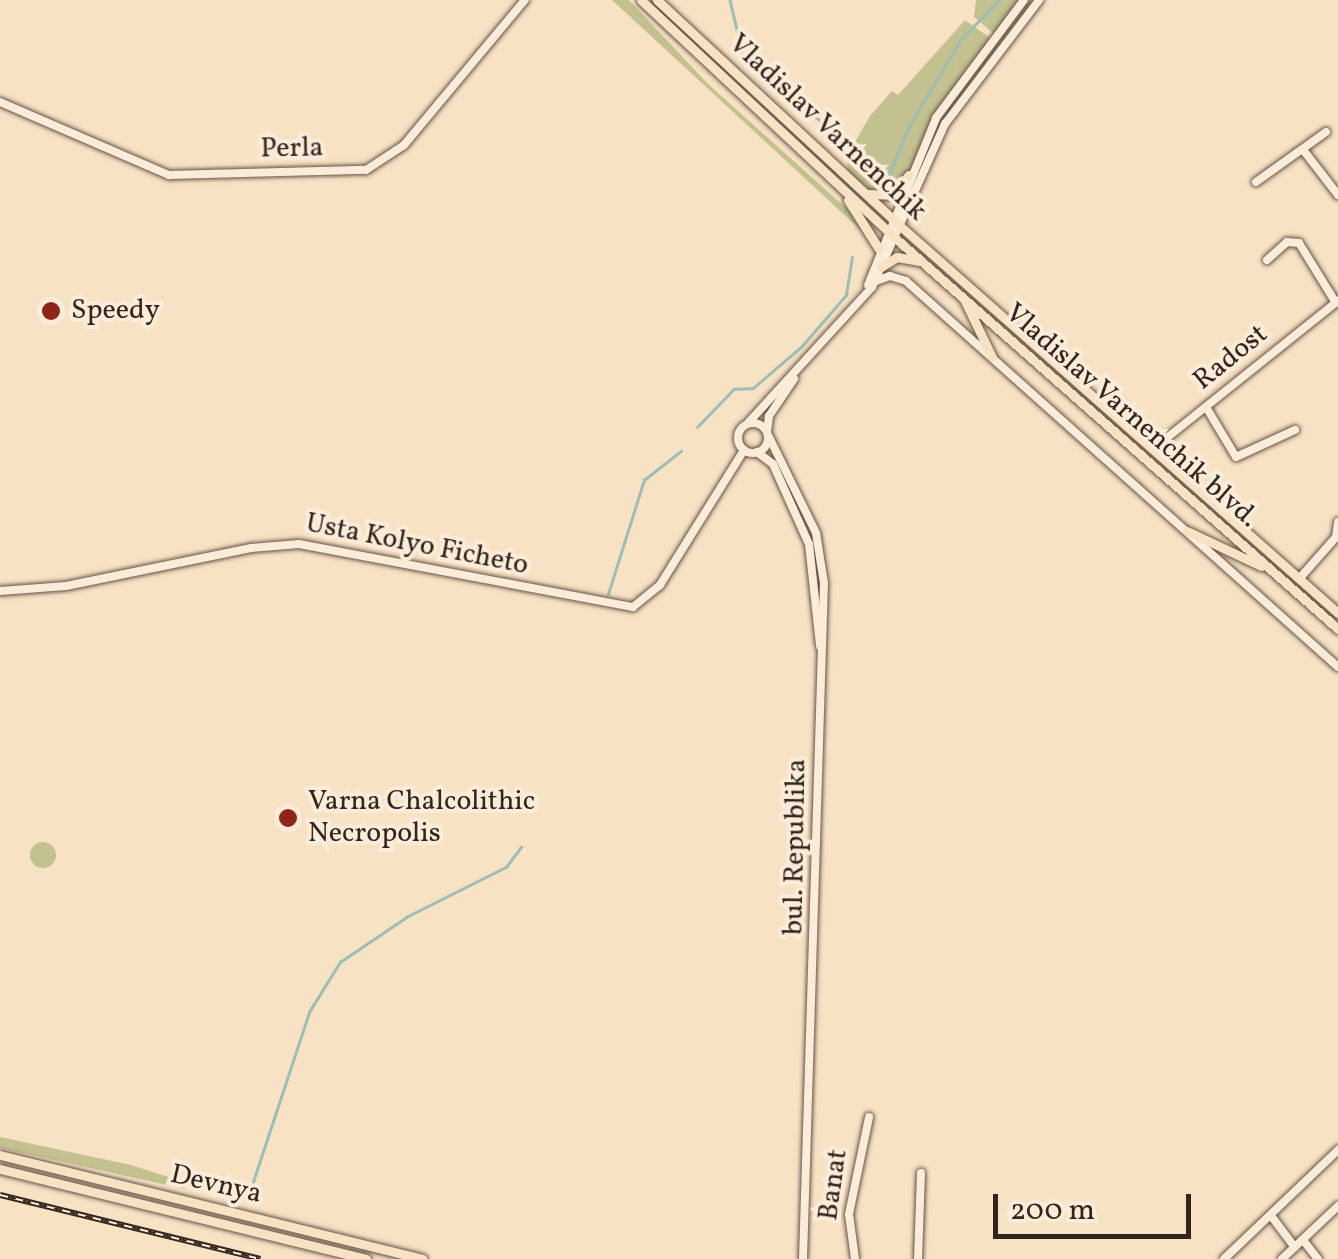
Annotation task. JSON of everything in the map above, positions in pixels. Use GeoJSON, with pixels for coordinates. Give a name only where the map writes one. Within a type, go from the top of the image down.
{"type":"FeatureCollection","features":[{"type":"Feature","properties":{"kind":"main road","name":"Vladislav Varnenchik"},"geometry":{"type":"LineString","coordinates":[[641,0],[890,234]]}},
{"type":"Feature","properties":{"kind":"main road","name":"Vladislav Varnenchik"},"geometry":{"type":"LineString","coordinates":[[657,0],[895,222],[1153,449]]}},
{"type":"Feature","properties":{"kind":"main road"},"geometry":{"type":"LineString","coordinates":[[866,194],[892,195],[909,175]]}},
{"type":"Feature","properties":{"kind":"main road"},"geometry":{"type":"LineString","coordinates":[[834,182],[879,249]]}},
{"type":"Feature","properties":{"kind":"main road","name":"Vladislav Varnenchik blvd."},"geometry":{"type":"LineString","coordinates":[[890,234],[1338,628]]}},
{"type":"Feature","properties":{"kind":"main road"},"geometry":{"type":"LineString","coordinates":[[882,267],[898,257],[921,261]]}},
{"type":"Feature","properties":{"kind":"main road"},"geometry":{"type":"LineString","coordinates":[[964,299],[992,357]]}},
{"type":"Feature","properties":{"kind":"main road","name":"Vladislav Varnenchik blvd."},"geometry":{"type":"LineString","coordinates":[[1153,449],[1338,613]]}},
{"type":"Feature","properties":{"kind":"main road"},"geometry":{"type":"LineString","coordinates":[[1187,531],[1271,569]]}},
{"type":"Feature","properties":{"kind":"main road","name":"Devnya"},"geometry":{"type":"LineString","coordinates":[[0,1155],[422,1259]]}},
{"type":"Feature","properties":{"kind":"main road","name":"Devnya"},"geometry":{"type":"LineString","coordinates":[[0,1169],[366,1259]]}},
{"type":"Feature","properties":{"kind":"street","name":"Perla"},"geometry":{"type":"LineString","coordinates":[[0,102],[169,175],[366,170],[404,145],[525,0]]}},
{"type":"Feature","properties":{"kind":"street"},"geometry":{"type":"LineString","coordinates":[[895,222],[909,175],[960,80],[1024,0]]}},
{"type":"Feature","properties":{"kind":"street"},"geometry":{"type":"LineString","coordinates":[[802,366],[769,416],[768,434],[757,452],[744,450],[739,433],[876,281],[895,222],[944,124],[1038,0]]}},
{"type":"Feature","properties":{"kind":"street"},"geometry":{"type":"LineString","coordinates":[[1256,182],[1326,132]]}},
{"type":"Feature","properties":{"kind":"street"},"geometry":{"type":"LineString","coordinates":[[1304,151],[1338,195]]}},
{"type":"Feature","properties":{"kind":"street"},"geometry":{"type":"LineString","coordinates":[[865,294],[879,249],[890,234]]}},
{"type":"Feature","properties":{"kind":"street"},"geometry":{"type":"LineString","coordinates":[[1267,260],[1290,241],[1300,242],[1337,302]]}},
{"type":"Feature","properties":{"kind":"street"},"geometry":{"type":"LineString","coordinates":[[876,281],[890,276],[906,281],[1338,668]]}},
{"type":"Feature","properties":{"kind":"street","name":"Radost"},"geometry":{"type":"LineString","coordinates":[[1153,449],[1337,302]]}},
{"type":"Feature","properties":{"kind":"street"},"geometry":{"type":"LineString","coordinates":[[1206,407],[1236,457],[1295,430]]}},
{"type":"Feature","properties":{"kind":"street"},"geometry":{"type":"LineString","coordinates":[[748,423],[768,434],[811,520],[822,560],[822,681]]}},
{"type":"Feature","properties":{"kind":"street","name":"Usta Kolyo Ficheto"},"geometry":{"type":"LineString","coordinates":[[0,591],[66,586],[251,548],[299,544],[633,606],[660,585],[744,450]]}},
{"type":"Feature","properties":{"kind":"street","name":"bul. Republika"},"geometry":{"type":"LineString","coordinates":[[757,452],[772,464],[809,544],[822,681],[802,1259]]}},
{"type":"Feature","properties":{"kind":"street"},"geometry":{"type":"LineString","coordinates":[[1300,579],[1336,536],[1338,522]]}},
{"type":"Feature","properties":{"kind":"street","name":"Banat"},"geometry":{"type":"LineString","coordinates":[[855,1259],[849,1214],[869,1117]]}},
{"type":"Feature","properties":{"kind":"street"},"geometry":{"type":"LineString","coordinates":[[1224,1259],[1338,1150]]}},
{"type":"Feature","properties":{"kind":"street"},"geometry":{"type":"LineString","coordinates":[[918,1259],[921,1173]]}},
{"type":"Feature","properties":{"kind":"street"},"geometry":{"type":"LineString","coordinates":[[1282,1259],[1338,1206]]}},
{"type":"Feature","properties":{"kind":"street"},"geometry":{"type":"LineString","coordinates":[[1272,1217],[1294,1247]]}},
{"type":"Feature","properties":{"kind":"street"},"geometry":{"type":"LineString","coordinates":[[1303,1240],[1318,1259]]}},
{"type":"Feature","properties":{"kind":"shaded area"},"geometry":{"type":"Polygon","coordinates":[[[612,0],[629,0],[708,84],[856,217],[865,234],[612,0]]]}},
{"type":"Feature","properties":{"kind":"shaded area"},"geometry":{"type":"Polygon","coordinates":[[[976,0],[1038,0],[945,124],[905,210],[897,205],[907,181],[882,198],[856,185],[847,169],[848,154],[870,116],[892,91],[898,95],[965,20],[990,38],[993,33],[974,17],[976,0]]]}},
{"type":"Feature","properties":{"kind":"shaded area"},"geometry":{"type":"Polygon","coordinates":[[[43,842],[52,846],[56,855],[52,864],[43,868],[34,864],[30,855],[34,846],[43,842]]]}},
{"type":"Feature","properties":{"kind":"shaded area"},"geometry":{"type":"Polygon","coordinates":[[[0,1137],[131,1165],[181,1181],[185,1189],[0,1148],[0,1137]]]}},
{"type":"Feature","properties":{"kind":"waterway"},"geometry":{"type":"LineString","coordinates":[[730,0],[743,55]]}},
{"type":"Feature","properties":{"kind":"waterway"},"geometry":{"type":"LineString","coordinates":[[884,187],[909,126],[961,39],[999,0]]}},
{"type":"Feature","properties":{"kind":"waterway"},"geometry":{"type":"LineString","coordinates":[[770,76],[842,140]]}},
{"type":"Feature","properties":{"kind":"waterway"},"geometry":{"type":"LineString","coordinates":[[856,151],[885,177]]}},
{"type":"Feature","properties":{"kind":"waterway"},"geometry":{"type":"LineString","coordinates":[[697,427],[734,389],[753,388],[801,347],[846,295],[852,257]]}},
{"type":"Feature","properties":{"kind":"waterway"},"geometry":{"type":"LineString","coordinates":[[608,594],[644,480],[681,451]]}},
{"type":"Feature","properties":{"kind":"waterway"},"geometry":{"type":"LineString","coordinates":[[247,1200],[309,1012],[340,962],[408,916],[506,867],[521,847]]}},
{"type":"Feature","properties":{"kind":"railway"},"geometry":{"type":"LineString","coordinates":[[0,1195],[260,1259]]}},
{"type":"Feature","properties":{"kind":"place","name":"Speedy"},"geometry":{"type":"Point","coordinates":[51,311]}},
{"type":"Feature","properties":{"kind":"place","name":"Varna Chalcolithic Necropolis"},"geometry":{"type":"Point","coordinates":[288,818]}}]}
